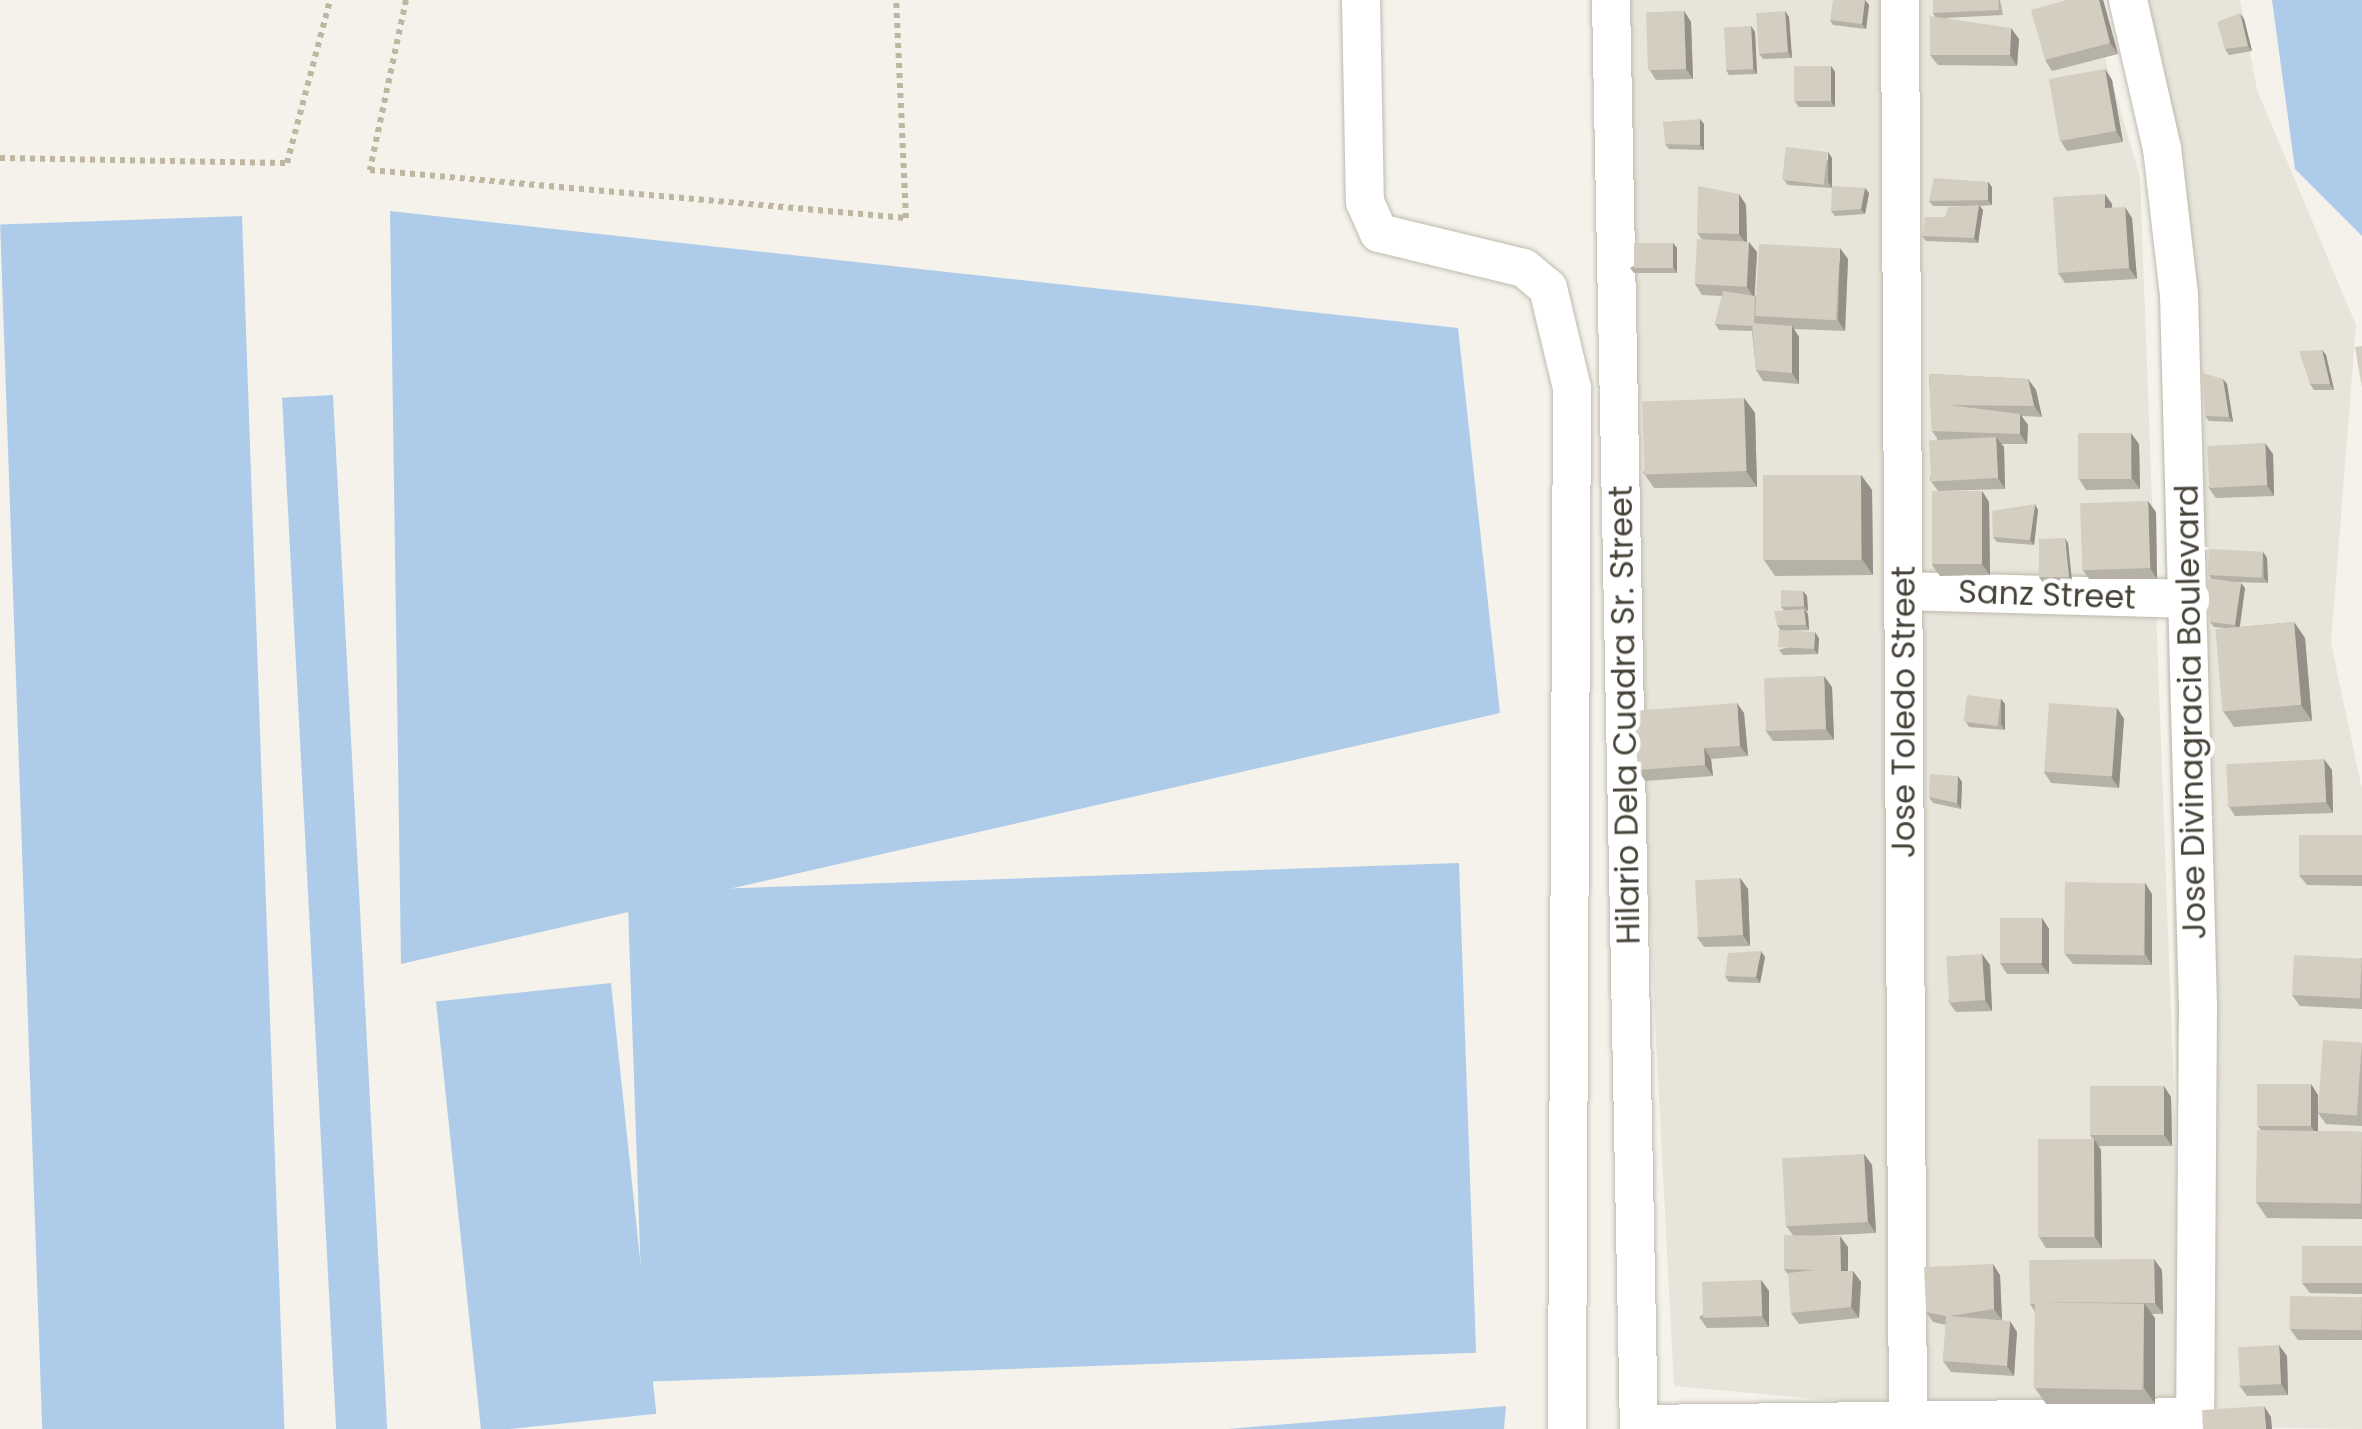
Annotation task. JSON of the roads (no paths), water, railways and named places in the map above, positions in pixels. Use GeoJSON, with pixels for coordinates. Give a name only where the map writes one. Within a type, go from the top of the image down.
{"type":"FeatureCollection","features":[{"type":"Feature","properties":{"kind":"street"},"geometry":{"type":"LineString","coordinates":[[1360,0],[1366,202],[1379,233],[1524,268],[1548,288],[1572,388],[1566,1429]]}},
{"type":"Feature","properties":{"kind":"street","name":"Hilario Dela Cuadra Sr. Street"},"geometry":{"type":"LineString","coordinates":[[1611,0],[1639,1426]]}},
{"type":"Feature","properties":{"kind":"street","name":"Jose Toledo Street"},"geometry":{"type":"LineString","coordinates":[[1900,0],[1908,1424]]}},
{"type":"Feature","properties":{"kind":"street","name":"Jose Divinagracia Boulevard"},"geometry":{"type":"LineString","coordinates":[[2128,0],[2174,220],[2191,599],[2194,1423]]}},
{"type":"Feature","properties":{"kind":"street","name":"Sanz Street"},"geometry":{"type":"LineString","coordinates":[[1903,591],[2191,599]]}},
{"type":"Feature","properties":{"kind":"street"},"geometry":{"type":"LineString","coordinates":[[1639,1426],[2194,1423]]}},
{"type":"Feature","properties":{"kind":"water"},"geometry":{"type":"Polygon","coordinates":[[[2272,0],[2362,0],[2362,236],[2295,169],[2272,0]]]}},
{"type":"Feature","properties":{"kind":"water"},"geometry":{"type":"Polygon","coordinates":[[[390,211],[1458,328],[1500,713],[401,964],[390,211]]]}},
{"type":"Feature","properties":{"kind":"water"},"geometry":{"type":"Polygon","coordinates":[[[242,216],[284,1429],[42,1429],[0,224],[242,216]]]}},
{"type":"Feature","properties":{"kind":"water"},"geometry":{"type":"Polygon","coordinates":[[[333,395],[387,1429],[336,1429],[282,398],[333,395]]]}},
{"type":"Feature","properties":{"kind":"water"},"geometry":{"type":"Polygon","coordinates":[[[1459,863],[1476,1353],[645,1382],[628,892],[1459,863]]]}},
{"type":"Feature","properties":{"kind":"water"},"geometry":{"type":"Polygon","coordinates":[[[611,983],[656,1414],[481,1429],[436,1001],[611,983]]]}},
{"type":"Feature","properties":{"kind":"water"},"geometry":{"type":"Polygon","coordinates":[[[1506,1406],[1504,1429],[1228,1429],[1506,1406]]]}}]}
